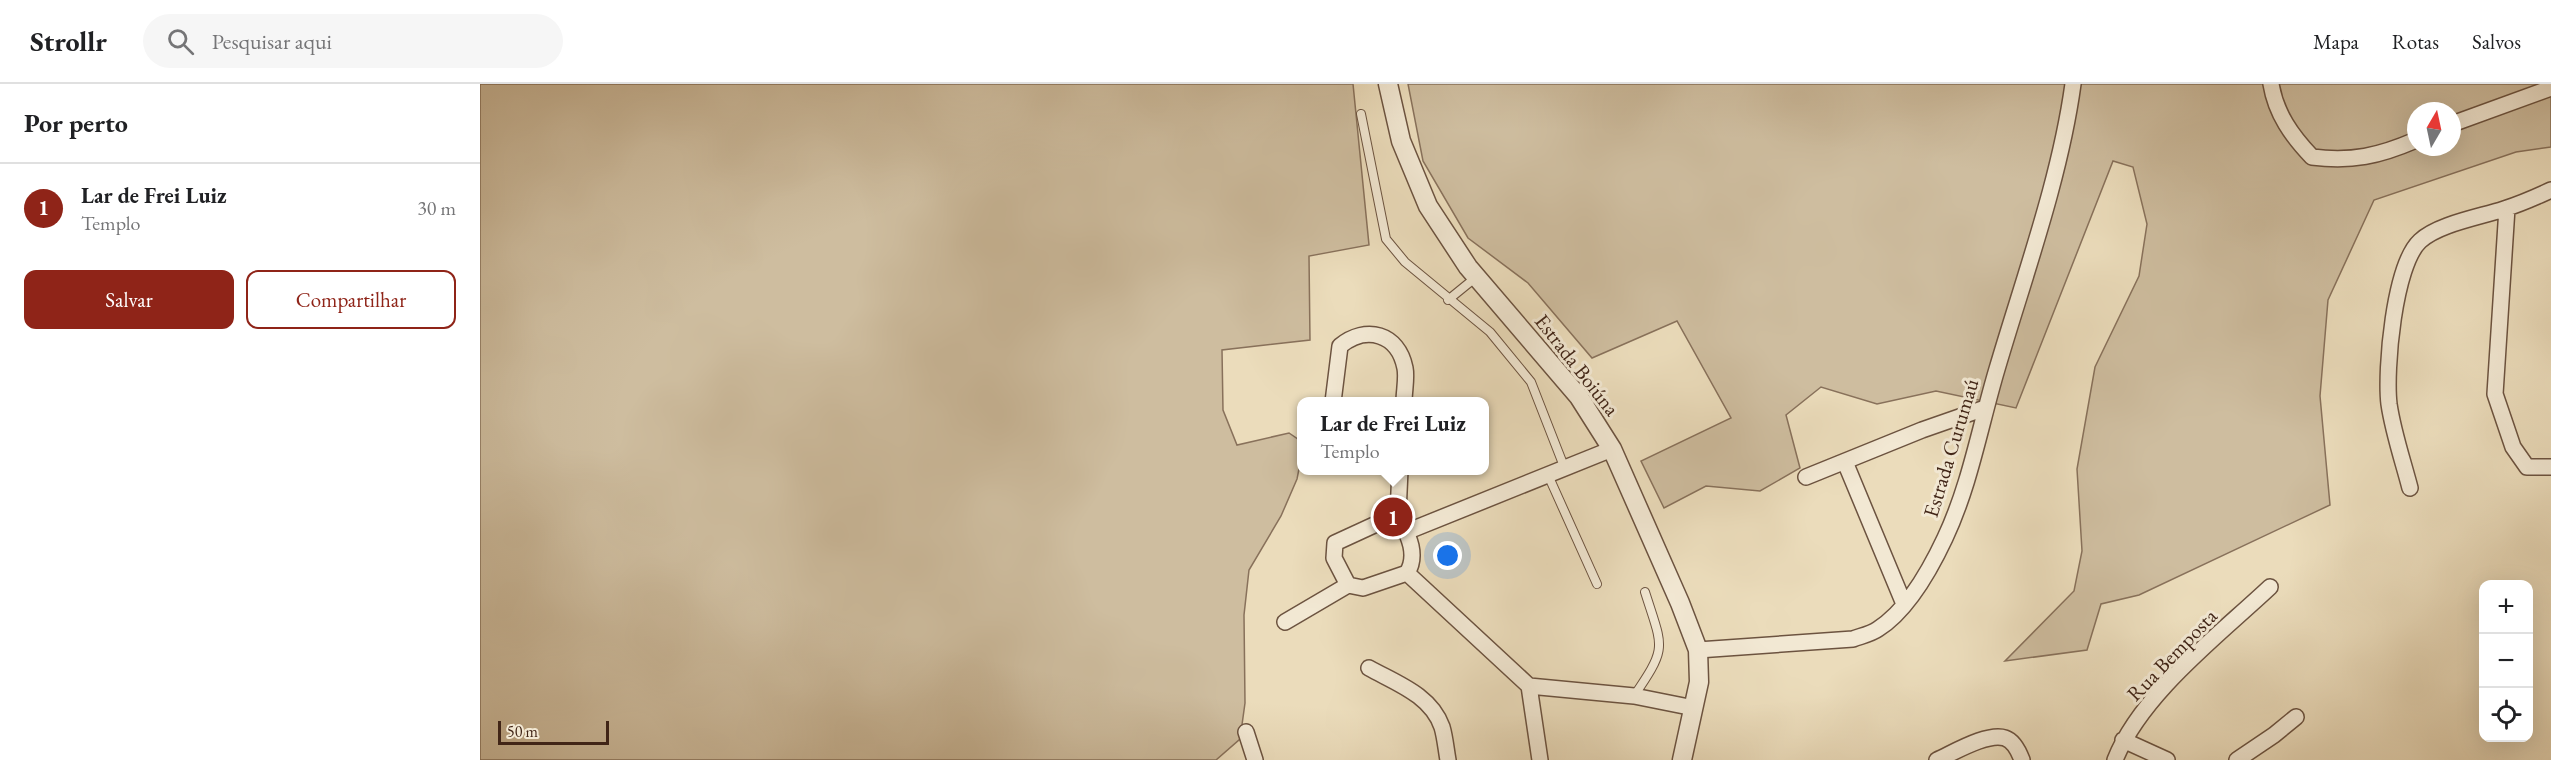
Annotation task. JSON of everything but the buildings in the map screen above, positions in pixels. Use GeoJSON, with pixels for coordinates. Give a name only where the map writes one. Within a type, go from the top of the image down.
{"type":"FeatureCollection","features":[{"type":"Feature","properties":{"kind":"street","name":"Estrada Boiúna"},"geometry":{"type":"LineString","coordinates":[[1388,84],[1401,141],[1428,206],[1476,277],[1579,397],[1612,449],[1680,603],[1698,650],[1699,682],[1683,760]]}},
{"type":"Feature","properties":{"kind":"street","name":"Estrada Curumaú"},"geometry":{"type":"LineString","coordinates":[[1698,650],[1853,639],[1877,630],[1894,616],[1914,591],[1945,538],[1970,470],[1985,408],[2047,199],[2070,109],[2073,84]]}},
{"type":"Feature","properties":{"kind":"street"},"geometry":{"type":"LineString","coordinates":[[2271,84],[2274,103],[2294,139],[2312,158],[2337,160],[2364,158],[2407,143]]}},
{"type":"Feature","properties":{"kind":"street"},"geometry":{"type":"LineString","coordinates":[[2461,121],[2551,88]]}},
{"type":"Feature","properties":{"kind":"street"},"geometry":{"type":"LineString","coordinates":[[2410,488],[2389,406],[2387,377],[2390,343],[2400,286],[2409,258],[2419,242],[2438,230],[2507,208],[2551,190]]}},
{"type":"Feature","properties":{"kind":"street"},"geometry":{"type":"LineString","coordinates":[[2507,208],[2495,394],[2513,447],[2527,467],[2551,467]]}},
{"type":"Feature","properties":{"kind":"street"},"geometry":{"type":"LineString","coordinates":[[1334,397],[1340,346],[1353,336],[1369,333],[1388,340],[1401,356],[1405,370],[1404,397]]}},
{"type":"Feature","properties":{"kind":"street"},"geometry":{"type":"LineString","coordinates":[[1806,477],[1922,430],[1985,408]]}},
{"type":"Feature","properties":{"kind":"street"},"geometry":{"type":"LineString","coordinates":[[1406,532],[1612,449]]}},
{"type":"Feature","properties":{"kind":"street"},"geometry":{"type":"LineString","coordinates":[[1845,462],[1904,604]]}},
{"type":"Feature","properties":{"kind":"street"},"geometry":{"type":"LineString","coordinates":[[1285,622],[1348,585],[1363,588],[1407,573],[1413,562],[1412,550],[1398,514],[1400,475]]}},
{"type":"Feature","properties":{"kind":"street"},"geometry":{"type":"LineString","coordinates":[[1348,585],[1334,558],[1335,543],[1398,514]]}},
{"type":"Feature","properties":{"kind":"street"},"geometry":{"type":"LineString","coordinates":[[1407,573],[1529,686],[1634,696],[1694,708]]}},
{"type":"Feature","properties":{"kind":"street","name":"Rua Bemposta"},"geometry":{"type":"LineString","coordinates":[[2115,760],[2123,740],[2166,685],[2270,586]]}},
{"type":"Feature","properties":{"kind":"street"},"geometry":{"type":"LineString","coordinates":[[1369,668],[1415,693],[1429,705],[1442,726],[1448,760]]}},
{"type":"Feature","properties":{"kind":"street"},"geometry":{"type":"LineString","coordinates":[[1529,686],[1540,760]]}},
{"type":"Feature","properties":{"kind":"street"},"geometry":{"type":"LineString","coordinates":[[2237,760],[2296,717]]}},
{"type":"Feature","properties":{"kind":"street"},"geometry":{"type":"LineString","coordinates":[[1246,732],[1255,760]]}},
{"type":"Feature","properties":{"kind":"street"},"geometry":{"type":"LineString","coordinates":[[1937,760],[1993,737],[2005,738],[2013,743],[2022,760]]}},
{"type":"Feature","properties":{"kind":"street"},"geometry":{"type":"LineString","coordinates":[[2123,740],[2167,760]]}},
{"type":"Feature","properties":{"kind":"lane"},"geometry":{"type":"LineString","coordinates":[[1361,114],[1386,239],[1405,262],[1448,300],[1490,332],[1531,382],[1565,469]]}},
{"type":"Feature","properties":{"kind":"lane"},"geometry":{"type":"LineString","coordinates":[[1448,300],[1476,277]]}},
{"type":"Feature","properties":{"kind":"lane"},"geometry":{"type":"LineString","coordinates":[[1548,476],[1597,584]]}},
{"type":"Feature","properties":{"kind":"lane"},"geometry":{"type":"LineString","coordinates":[[1634,696],[1655,665],[1660,651],[1660,640],[1645,592]]}},
{"type":"Feature","properties":{"kind":"shaded area"},"geometry":{"type":"Polygon","coordinates":[[[480,84],[1353,84],[1369,245],[1309,256],[1310,340],[1222,350],[1223,410],[1237,445],[1289,433],[1297,439],[1298,475],[1281,516],[1249,570],[1244,615],[1245,703],[1240,739],[1216,760],[480,760],[480,84]]]}},
{"type":"Feature","properties":{"kind":"shaded area"},"geometry":{"type":"Polygon","coordinates":[[[1408,84],[2551,84],[2551,147],[2516,152],[2374,200],[2328,300],[2320,396],[2330,505],[2139,595],[2101,604],[2087,650],[2005,661],[2074,591],[2082,551],[2077,469],[2095,367],[2139,276],[2147,224],[2133,167],[2113,161],[2016,408],[1936,391],[1877,404],[1821,387],[1786,415],[1800,468],[1760,491],[1706,486],[1664,508],[1641,461],[1731,418],[1677,321],[1592,358],[1528,283],[1468,238],[1423,161],[1408,84]]]}},
{"type":"Feature","properties":{"kind":"place","name":"Lar de Frei Luiz"},"geometry":{"type":"Point","coordinates":[1393,517]}}]}
